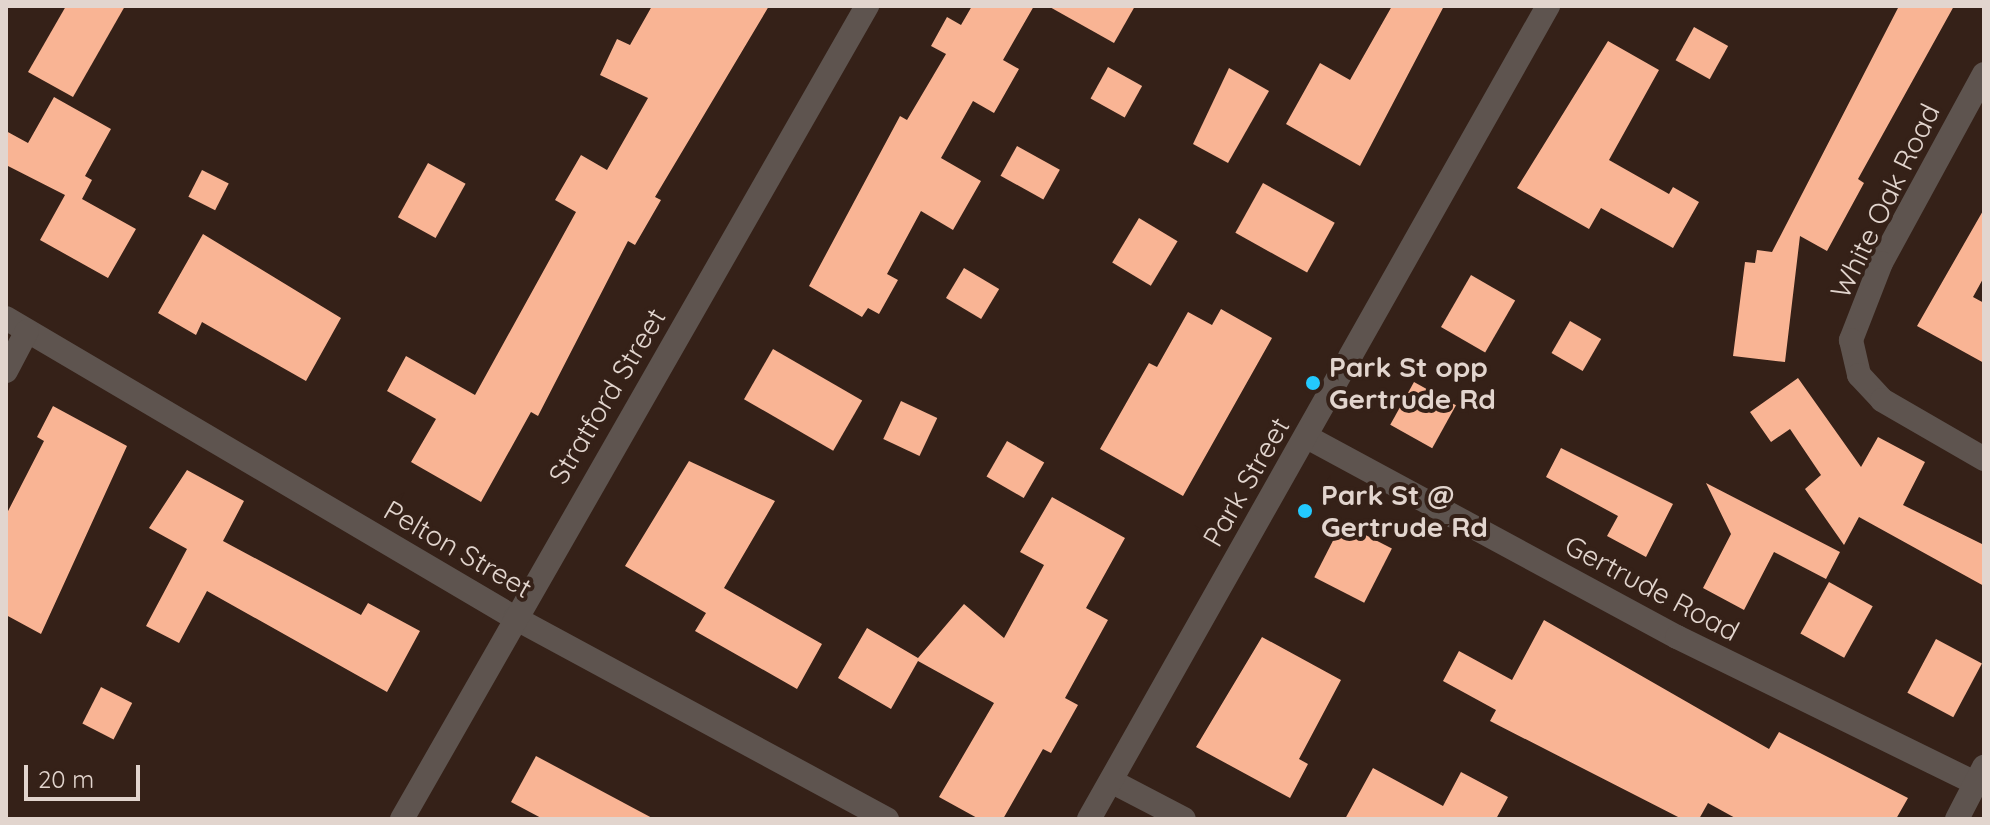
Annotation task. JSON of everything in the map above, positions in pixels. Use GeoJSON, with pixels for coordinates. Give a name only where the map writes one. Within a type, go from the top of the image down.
{"type":"FeatureCollection","features":[{"type":"Feature","properties":{"kind":"street","name":"Stratford Street"},"geometry":{"type":"LineString","coordinates":[[402,819],[867,6]]}},
{"type":"Feature","properties":{"kind":"street","name":"Park Street"},"geometry":{"type":"LineString","coordinates":[[1089,819],[1548,6]]}},
{"type":"Feature","properties":{"kind":"street","name":"White Oak Road"},"geometry":{"type":"LineString","coordinates":[[1980,89],[1881,263],[1851,340],[1859,375],[1882,400],[1984,459]]}},
{"type":"Feature","properties":{"kind":"street","name":"Pelton Street"},"geometry":{"type":"LineString","coordinates":[[6,318],[515,618],[887,819]]}},
{"type":"Feature","properties":{"kind":"street"},"geometry":{"type":"LineString","coordinates":[[6,371],[27,331]]}},
{"type":"Feature","properties":{"kind":"street","name":"Gertrude Road"},"geometry":{"type":"LineString","coordinates":[[1307,437],[1677,637],[1980,775]]}},
{"type":"Feature","properties":{"kind":"street"},"geometry":{"type":"LineString","coordinates":[[1957,819],[1980,775]]}},
{"type":"Feature","properties":{"kind":"street"},"geometry":{"type":"LineString","coordinates":[[1111,781],[1184,819]]}},
{"type":"Feature","properties":{"kind":"building"},"geometry":{"type":"Polygon","coordinates":[[[66,6],[125,6],[73,97],[28,72],[66,6]]]}},
{"type":"Feature","properties":{"kind":"building"},"geometry":{"type":"Polygon","coordinates":[[[652,6],[769,6],[655,197],[661,200],[635,245],[628,241],[538,416],[531,412],[481,502],[411,462],[436,419],[387,391],[406,356],[475,395],[576,212],[555,200],[581,155],[607,170],[648,98],[600,75],[617,39],[630,45],[652,6]]]}},
{"type":"Feature","properties":{"kind":"building"},"geometry":{"type":"Polygon","coordinates":[[[972,6],[1034,6],[1003,60],[1019,69],[994,113],[973,101],[941,158],[981,181],[953,230],[921,211],[887,274],[898,280],[879,314],[868,308],[862,317],[809,286],[900,116],[907,120],[946,54],[931,46],[947,17],[961,25],[972,6]]]}},
{"type":"Feature","properties":{"kind":"building"},"geometry":{"type":"Polygon","coordinates":[[[1048,6],[1135,6],[1114,43],[1048,6]]]}},
{"type":"Feature","properties":{"kind":"building"},"geometry":{"type":"Polygon","coordinates":[[[1392,6],[1444,6],[1360,166],[1286,124],[1320,63],[1350,80],[1392,6]]]}},
{"type":"Feature","properties":{"kind":"building"},"geometry":{"type":"Polygon","coordinates":[[[1899,6],[1954,6],[1858,179],[1864,183],[1827,251],[1800,236],[1785,362],[1733,356],[1745,262],[1755,263],[1757,250],[1772,252],[1899,6]]]}},
{"type":"Feature","properties":{"kind":"building"},"geometry":{"type":"Polygon","coordinates":[[[1694,27],[1728,46],[1710,79],[1676,60],[1694,27]]]}},
{"type":"Feature","properties":{"kind":"building"},"geometry":{"type":"Polygon","coordinates":[[[1608,41],[1659,70],[1609,160],[1669,194],[1673,187],[1699,202],[1673,248],[1601,208],[1589,229],[1517,188],[1608,41]]]}},
{"type":"Feature","properties":{"kind":"building"},"geometry":{"type":"Polygon","coordinates":[[[1108,67],[1142,86],[1125,117],[1091,98],[1108,67]]]}},
{"type":"Feature","properties":{"kind":"building"},"geometry":{"type":"Polygon","coordinates":[[[1229,68],[1269,91],[1228,163],[1193,144],[1229,68]]]}},
{"type":"Feature","properties":{"kind":"building"},"geometry":{"type":"Polygon","coordinates":[[[54,97],[111,129],[85,176],[92,180],[82,199],[136,229],[108,278],[40,240],[65,195],[6,165],[6,131],[28,143],[54,97]]]}},
{"type":"Feature","properties":{"kind":"building"},"geometry":{"type":"Polygon","coordinates":[[[1017,146],[1060,170],[1043,199],[1001,176],[1017,146]]]}},
{"type":"Feature","properties":{"kind":"building"},"geometry":{"type":"Polygon","coordinates":[[[428,163],[466,184],[436,238],[398,217],[428,163]]]}},
{"type":"Feature","properties":{"kind":"building"},"geometry":{"type":"Polygon","coordinates":[[[202,170],[229,184],[215,210],[188,197],[202,170]]]}},
{"type":"Feature","properties":{"kind":"building"},"geometry":{"type":"Polygon","coordinates":[[[1263,183],[1335,223],[1307,273],[1235,233],[1263,183]]]}},
{"type":"Feature","properties":{"kind":"building"},"geometry":{"type":"Polygon","coordinates":[[[1984,209],[1984,277],[1973,297],[1984,303],[1984,363],[1917,326],[1984,209]]]}},
{"type":"Feature","properties":{"kind":"building"},"geometry":{"type":"Polygon","coordinates":[[[1139,218],[1178,241],[1151,286],[1112,263],[1139,218]]]}},
{"type":"Feature","properties":{"kind":"building"},"geometry":{"type":"Polygon","coordinates":[[[203,234],[341,318],[306,381],[202,322],[196,335],[158,313],[203,234]]]}},
{"type":"Feature","properties":{"kind":"building"},"geometry":{"type":"Polygon","coordinates":[[[964,268],[999,289],[981,319],[946,298],[964,268]]]}},
{"type":"Feature","properties":{"kind":"building"},"geometry":{"type":"Polygon","coordinates":[[[1471,275],[1515,300],[1485,352],[1441,327],[1471,275]]]}},
{"type":"Feature","properties":{"kind":"building"},"geometry":{"type":"Polygon","coordinates":[[[1221,309],[1272,338],[1183,496],[1100,449],[1149,363],[1157,367],[1188,312],[1212,325],[1221,309]]]}},
{"type":"Feature","properties":{"kind":"building"},"geometry":{"type":"Polygon","coordinates":[[[1570,321],[1601,339],[1583,371],[1552,353],[1570,321]]]}},
{"type":"Feature","properties":{"kind":"building"},"geometry":{"type":"Polygon","coordinates":[[[773,349],[862,400],[833,451],[744,399],[773,349]]]}},
{"type":"Feature","properties":{"kind":"building"},"geometry":{"type":"Polygon","coordinates":[[[1798,378],[1861,467],[1878,437],[1925,462],[1903,505],[1984,545],[1984,586],[1859,517],[1844,545],[1805,489],[1821,475],[1790,429],[1771,442],[1750,412],[1798,378]]]}},
{"type":"Feature","properties":{"kind":"building"},"geometry":{"type":"Polygon","coordinates":[[[1414,382],[1456,405],[1432,448],[1390,425],[1414,382]]]}},
{"type":"Feature","properties":{"kind":"building"},"geometry":{"type":"Polygon","coordinates":[[[901,401],[937,418],[920,456],[883,439],[901,401]]]}},
{"type":"Feature","properties":{"kind":"building"},"geometry":{"type":"Polygon","coordinates":[[[53,406],[127,446],[41,634],[6,615],[6,515],[44,441],[37,437],[53,406]]]}},
{"type":"Feature","properties":{"kind":"building"},"geometry":{"type":"Polygon","coordinates":[[[1007,441],[1044,462],[1024,498],[986,477],[1007,441]]]}},
{"type":"Feature","properties":{"kind":"building"},"geometry":{"type":"Polygon","coordinates":[[[1561,448],[1673,504],[1646,557],[1607,536],[1618,516],[1546,477],[1561,448]]]}},
{"type":"Feature","properties":{"kind":"building"},"geometry":{"type":"Polygon","coordinates":[[[689,461],[775,501],[724,588],[822,644],[797,689],[695,631],[706,613],[625,566],[689,461]]]}},
{"type":"Feature","properties":{"kind":"building"},"geometry":{"type":"Polygon","coordinates":[[[187,470],[244,501],[223,541],[361,615],[368,603],[420,631],[387,692],[207,591],[179,643],[146,626],[187,549],[149,528],[187,470]]]}},
{"type":"Feature","properties":{"kind":"building"},"geometry":{"type":"Polygon","coordinates":[[[1706,483],[1840,552],[1826,579],[1774,552],[1744,610],[1703,588],[1731,534],[1706,483]]]}},
{"type":"Feature","properties":{"kind":"building"},"geometry":{"type":"Polygon","coordinates":[[[1052,497],[1125,538],[1086,608],[1108,620],[1065,698],[1078,705],[1051,753],[1043,749],[1003,819],[979,819],[939,797],[994,703],[918,661],[891,709],[838,678],[867,628],[918,658],[964,604],[1004,638],[1044,565],[1020,552],[1052,497]]]}},
{"type":"Feature","properties":{"kind":"building"},"geometry":{"type":"Polygon","coordinates":[[[1342,523],[1392,548],[1364,603],[1314,577],[1342,523]]]}},
{"type":"Feature","properties":{"kind":"building"},"geometry":{"type":"Polygon","coordinates":[[[1829,582],[1873,606],[1844,658],[1800,634],[1829,582]]]}},
{"type":"Feature","properties":{"kind":"building"},"geometry":{"type":"Polygon","coordinates":[[[1544,620],[1769,749],[1779,732],[1908,798],[1896,819],[1737,819],[1708,803],[1699,819],[1682,819],[1490,721],[1496,710],[1443,681],[1459,651],[1512,680],[1544,620]]]}},
{"type":"Feature","properties":{"kind":"building"},"geometry":{"type":"Polygon","coordinates":[[[1262,637],[1341,680],[1299,759],[1308,764],[1290,798],[1196,747],[1262,637]]]}},
{"type":"Feature","properties":{"kind":"building"},"geometry":{"type":"Polygon","coordinates":[[[1936,639],[1982,663],[1953,717],[1907,693],[1936,639]]]}},
{"type":"Feature","properties":{"kind":"building"},"geometry":{"type":"Polygon","coordinates":[[[101,687],[132,703],[114,739],[82,724],[101,687]]]}},
{"type":"Feature","properties":{"kind":"building"},"geometry":{"type":"Polygon","coordinates":[[[536,756],[654,819],[543,819],[511,802],[536,756]]]}},
{"type":"Feature","properties":{"kind":"building"},"geometry":{"type":"Polygon","coordinates":[[[1373,768],[1443,806],[1461,772],[1508,797],[1496,819],[1345,819],[1373,768]]]}},
{"type":"Feature","properties":{"kind":"place","name":"Park St opp Gertrude Rd"},"geometry":{"type":"Point","coordinates":[1313,383]}},
{"type":"Feature","properties":{"kind":"place","name":"Park St @ Gertrude Rd"},"geometry":{"type":"Point","coordinates":[1305,511]}}]}
